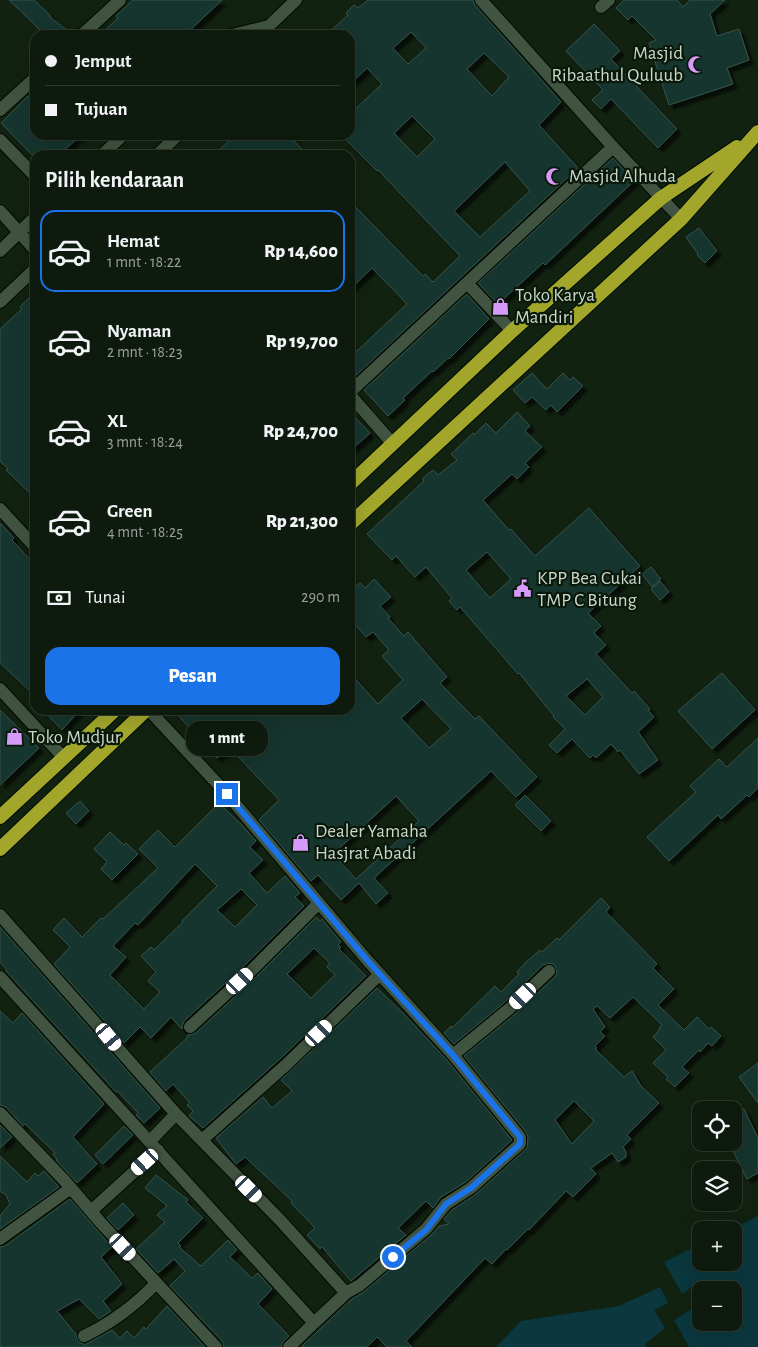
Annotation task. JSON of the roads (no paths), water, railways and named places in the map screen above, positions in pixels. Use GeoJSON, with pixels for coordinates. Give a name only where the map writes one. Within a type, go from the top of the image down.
{"type":"FeatureCollection","features":[{"type":"Feature","properties":{"kind":"highway"},"geometry":{"type":"LineString","coordinates":[[355,479],[512,330],[661,198],[756,134]]}},
{"type":"Feature","properties":{"kind":"highway"},"geometry":{"type":"LineString","coordinates":[[355,519],[681,219],[756,134]]}},
{"type":"Feature","properties":{"kind":"highway"},"geometry":{"type":"LineString","coordinates":[[0,817],[109,715]]}},
{"type":"Feature","properties":{"kind":"highway"},"geometry":{"type":"LineString","coordinates":[[0,849],[142,715]]}},
{"type":"Feature","properties":{"kind":"street"},"geometry":{"type":"LineString","coordinates":[[87,30],[120,0]]}},
{"type":"Feature","properties":{"kind":"street"},"geometry":{"type":"LineString","coordinates":[[268,30],[296,0]]}},
{"type":"Feature","properties":{"kind":"street"},"geometry":{"type":"LineString","coordinates":[[481,0],[613,147],[681,219]]}},
{"type":"Feature","properties":{"kind":"street"},"geometry":{"type":"LineString","coordinates":[[0,110],[30,83]]}},
{"type":"Feature","properties":{"kind":"street"},"geometry":{"type":"LineString","coordinates":[[0,140],[30,171]]}},
{"type":"Feature","properties":{"kind":"street"},"geometry":{"type":"LineString","coordinates":[[107,150],[118,140]]}},
{"type":"Feature","properties":{"kind":"street"},"geometry":{"type":"LineString","coordinates":[[162,150],[173,140]]}},
{"type":"Feature","properties":{"kind":"street"},"geometry":{"type":"LineString","coordinates":[[355,388],[613,147]]}},
{"type":"Feature","properties":{"kind":"street"},"geometry":{"type":"LineString","coordinates":[[0,211],[30,245]]}},
{"type":"Feature","properties":{"kind":"street"},"geometry":{"type":"LineString","coordinates":[[0,251],[30,222]]}},
{"type":"Feature","properties":{"kind":"street"},"geometry":{"type":"LineString","coordinates":[[0,302],[30,274]]}},
{"type":"Feature","properties":{"kind":"street"},"geometry":{"type":"LineString","coordinates":[[467,283],[512,330]]}},
{"type":"Feature","properties":{"kind":"street"},"geometry":{"type":"LineString","coordinates":[[355,399],[393,444]]}},
{"type":"Feature","properties":{"kind":"street"},"geometry":{"type":"LineString","coordinates":[[0,509],[30,542]]}},
{"type":"Feature","properties":{"kind":"street"},"geometry":{"type":"LineString","coordinates":[[0,689],[63,757]]}},
{"type":"Feature","properties":{"kind":"street"},"geometry":{"type":"LineString","coordinates":[[152,715],[227,794],[380,974],[453,1055],[520,1137],[520,1144],[471,1188],[446,1204],[426,1230],[360,1285],[346,1293],[288,1347]]}},
{"type":"Feature","properties":{"kind":"street"},"geometry":{"type":"LineString","coordinates":[[190,1027],[251,971],[319,903]]}},
{"type":"Feature","properties":{"kind":"street"},"geometry":{"type":"LineString","coordinates":[[0,915],[176,1114],[280,1220],[346,1293]]}},
{"type":"Feature","properties":{"kind":"street"},"geometry":{"type":"LineString","coordinates":[[453,1055],[509,1009],[550,971]]}},
{"type":"Feature","properties":{"kind":"street"},"geometry":{"type":"LineString","coordinates":[[202,1140],[287,1064],[380,974]]}},
{"type":"Feature","properties":{"kind":"street"},"geometry":{"type":"LineString","coordinates":[[0,977],[314,1323]]}},
{"type":"Feature","properties":{"kind":"street"},"geometry":{"type":"LineString","coordinates":[[0,1113],[216,1347]]}},
{"type":"Feature","properties":{"kind":"street"},"geometry":{"type":"LineString","coordinates":[[91,1211],[154,1145],[176,1114]]}},
{"type":"Feature","properties":{"kind":"street"},"geometry":{"type":"LineString","coordinates":[[0,1239],[71,1188]]}},
{"type":"Feature","properties":{"kind":"street"},"geometry":{"type":"LineString","coordinates":[[84,1336],[117,1316],[147,1293],[156,1283]]}},
{"type":"Feature","properties":{"kind":"water"},"geometry":{"type":"Polygon","coordinates":[[[758,1216],[758,1347],[689,1347],[674,1320],[692,1309],[692,1331],[742,1331],[742,1281],[692,1281],[692,1287],[682,1294],[664,1262],[692,1248],[692,1271],[742,1271],[742,1224],[758,1216]]]}},
{"type":"Feature","properties":{"kind":"water"},"geometry":{"type":"Polygon","coordinates":[[[660,1287],[668,1303],[654,1310],[665,1328],[645,1344],[647,1347],[496,1347],[521,1321],[619,1306],[660,1287]]]}},
{"type":"Feature","properties":{"kind":"place","name":"Masjid Ribaathul Quluub"},"geometry":{"type":"Point","coordinates":[697,64]}},
{"type":"Feature","properties":{"kind":"place","name":"Masjid Alhuda"},"geometry":{"type":"Point","coordinates":[555,176]}},
{"type":"Feature","properties":{"kind":"place","name":"Toko Karya Mandiri"},"geometry":{"type":"Point","coordinates":[501,306]}},
{"type":"Feature","properties":{"kind":"place","name":"KPP Bea Cukai TMP C Bitung"},"geometry":{"type":"Point","coordinates":[523,589]}},
{"type":"Feature","properties":{"kind":"place","name":"Toko Mudjur"},"geometry":{"type":"Point","coordinates":[14,737]}},
{"type":"Feature","properties":{"kind":"place","name":"Dealer Yamaha Hasjrat Abadi"},"geometry":{"type":"Point","coordinates":[301,842]}}]}
